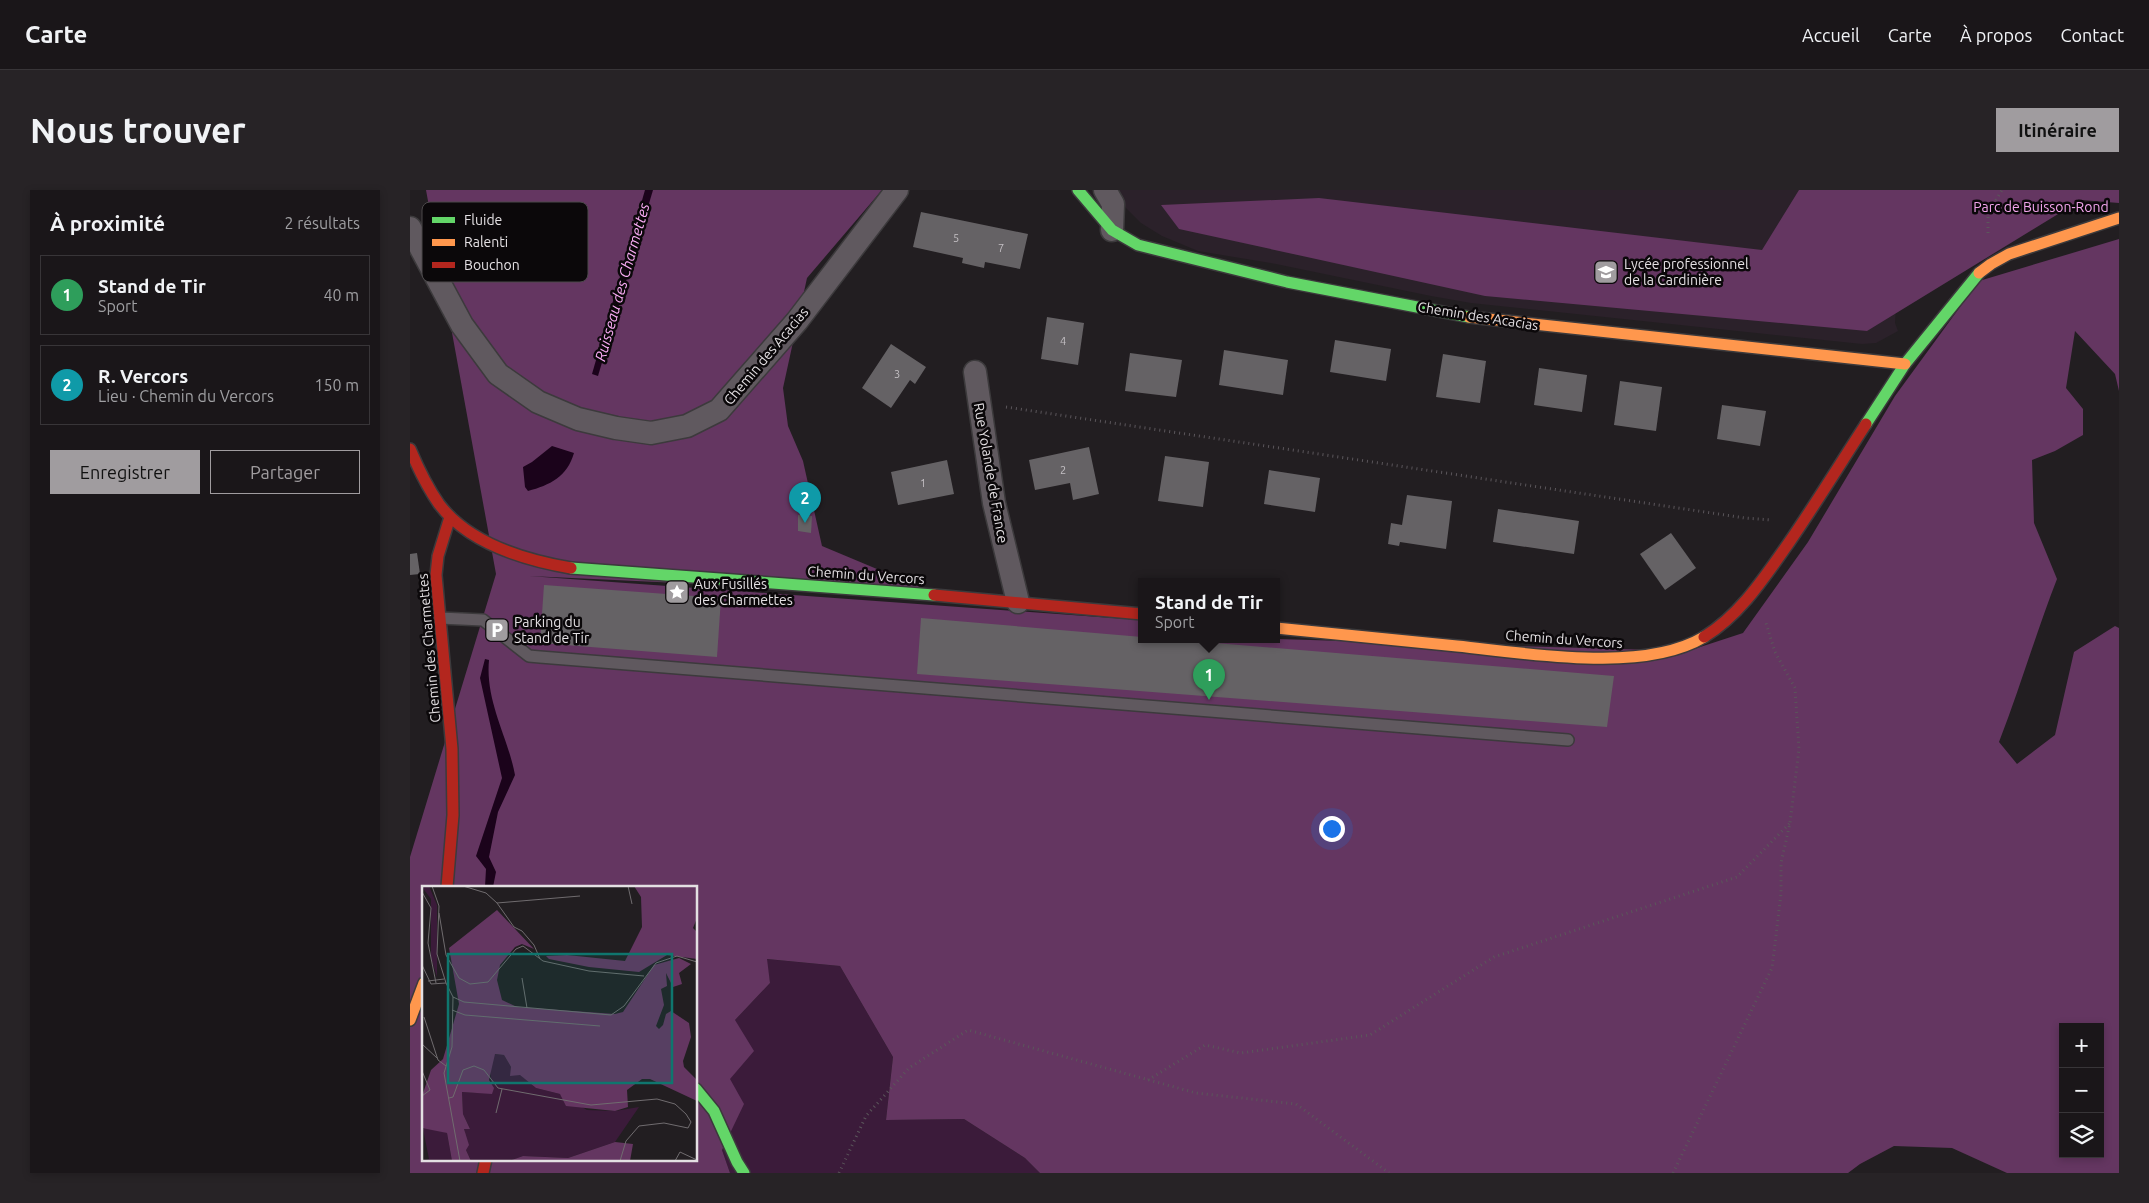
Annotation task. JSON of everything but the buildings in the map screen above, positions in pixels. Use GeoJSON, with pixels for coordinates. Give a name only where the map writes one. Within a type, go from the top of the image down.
{"type":"FeatureCollection","features":[{"type":"Feature","properties":{"kind":"street","name":"Chemin des Acacias"},"geometry":{"type":"LineString","coordinates":[[439,282],[462,325],[498,374],[538,402],[578,418],[616,428],[651,433],[687,426],[719,410],[797,321],[897,190]]}},
{"type":"Feature","properties":{"kind":"street","name":"Chemin des Acacias"},"geometry":{"type":"LineString","coordinates":[[1078,190],[1112,230],[1138,245],[1278,280],[1484,320],[1905,364]]}},
{"type":"Feature","properties":{"kind":"street"},"geometry":{"type":"LineString","coordinates":[[1106,190],[1113,204],[1112,230]]}},
{"type":"Feature","properties":{"kind":"street","name":"Chemin du Vercors"},"geometry":{"type":"LineString","coordinates":[[1280,628],[1580,658],[1652,656],[1677,650],[1697,641],[1715,630],[1756,590],[1803,522],[1905,364],[1982,270],[1997,259],[2020,248],[2054,240],[2119,218]]}},
{"type":"Feature","properties":{"kind":"street","name":"Chemin des Acacias"},"geometry":{"type":"LineString","coordinates":[[410,228],[422,250]]}},
{"type":"Feature","properties":{"kind":"street","name":"Rue Yolande de France"},"geometry":{"type":"LineString","coordinates":[[975,372],[978,404],[994,503],[1018,602]]}},
{"type":"Feature","properties":{"kind":"street"},"geometry":{"type":"LineString","coordinates":[[410,449],[424,480],[450,517]]}},
{"type":"Feature","properties":{"kind":"street","name":"Chemin du Vercors"},"geometry":{"type":"LineString","coordinates":[[450,517],[478,537],[512,554],[538,562],[582,570],[1018,602],[1138,614]]}},
{"type":"Feature","properties":{"kind":"street","name":"Chemin des Charmettes"},"geometry":{"type":"LineString","coordinates":[[447,886],[452,844],[452,749],[436,575],[438,556],[450,517]]}},
{"type":"Feature","properties":{"kind":"street"},"geometry":{"type":"LineString","coordinates":[[410,1020],[422,988]]}},
{"type":"Feature","properties":{"kind":"street"},"geometry":{"type":"LineString","coordinates":[[698,1091],[714,1110],[737,1162],[744,1173]]}},
{"type":"Feature","properties":{"kind":"street"},"geometry":{"type":"LineString","coordinates":[[483,1173],[486,1160]]}},
{"type":"Feature","properties":{"kind":"lane"},"geometry":{"type":"LineString","coordinates":[[440,618],[483,620],[529,656],[1568,740]]}},
{"type":"Feature","properties":{"kind":"path"},"geometry":{"type":"LineString","coordinates":[[1988,232],[1988,213],[2000,191]]}},
{"type":"Feature","properties":{"kind":"path"},"geometry":{"type":"LineString","coordinates":[[978,404],[1745,518],[1803,522]]}},
{"type":"Feature","properties":{"kind":"path"},"geometry":{"type":"LineString","coordinates":[[1673,1173],[1772,968],[1781,894],[1781,863],[1790,822],[1799,749],[1794,688],[1775,652],[1756,590]]}},
{"type":"Feature","properties":{"kind":"path"},"geometry":{"type":"LineString","coordinates":[[1148,1080],[1205,1045],[1241,1053],[1370,1035],[1494,957],[1737,877],[1790,822]]}},
{"type":"Feature","properties":{"kind":"path"},"geometry":{"type":"LineString","coordinates":[[838,1173],[866,1116],[909,1068],[968,1030],[1196,1093],[1296,1104],[1388,1173]]}},
{"type":"Feature","properties":{"kind":"shaded area","name":"Lycée professionnel de la Cardinière"},"geometry":{"type":"Polygon","coordinates":[[[1113,190],[1894,190],[1900,235],[1895,323],[1898,331],[1876,343],[1862,344],[1471,303],[1431,296],[1276,264],[1198,251],[1162,236],[1141,223],[1124,206],[1113,190]]]}},
{"type":"Feature","properties":{"kind":"shaded area"},"geometry":{"type":"Polygon","coordinates":[[[766,959],[840,966],[893,1057],[886,1120],[964,1119],[1025,1158],[1040,1173],[730,1173],[722,1150],[735,1020],[770,983],[766,959]]]}},
{"type":"Feature","properties":{"kind":"green space"},"geometry":{"type":"Polygon","coordinates":[[[426,190],[882,190],[807,278],[783,388],[788,426],[803,461],[822,546],[939,595],[529,576],[1138,620],[1138,643],[1280,643],[1280,639],[1688,651],[1743,633],[1808,542],[1895,396],[1979,281],[2119,239],[2119,391],[2115,374],[2075,331],[2066,388],[2083,409],[2083,435],[2055,451],[2032,460],[2034,523],[2057,579],[1999,742],[2017,764],[2055,735],[2074,652],[2115,626],[2119,628],[2119,1173],[2007,1173],[1952,1148],[1894,1146],[1860,1164],[1848,1173],[1040,1173],[1025,1158],[964,1119],[886,1120],[893,1057],[840,966],[767,959],[770,983],[735,1020],[754,1051],[730,1079],[744,1104],[722,1150],[730,1173],[410,1173],[410,857],[496,574],[443,282],[588,282],[588,202],[428,202],[426,190]]]}},
{"type":"Feature","properties":{"kind":"green space","name":"Lycée professionnel de la Cardinière"},"geometry":{"type":"Polygon","coordinates":[[[1799,190],[2119,190],[2119,203],[2081,200],[1867,331],[1485,296],[1179,229],[1161,205],[1319,198],[1762,250],[1799,190]]]}},
{"type":"Feature","properties":{"kind":"water","name":"Ruisseau des Charmettes"},"geometry":{"type":"Polygon","coordinates":[[[645,190],[653,190],[598,376],[592,374],[645,190]]]}},
{"type":"Feature","properties":{"kind":"water"},"geometry":{"type":"Polygon","coordinates":[[[552,446],[574,453],[571,461],[557,479],[528,491],[525,487],[523,467],[552,446]]]}},
{"type":"Feature","properties":{"kind":"water"},"geometry":{"type":"Polygon","coordinates":[[[485,659],[489,660],[490,690],[515,775],[498,812],[489,857],[496,872],[493,886],[485,886],[486,869],[476,856],[502,778],[480,678],[485,659]]]}},
{"type":"Feature","properties":{"kind":"traffic: fast"},"geometry":{"type":"LineString","coordinates":[[1078,190],[1112,230],[1138,245],[1287,282],[1469,317]]}},
{"type":"Feature","properties":{"kind":"traffic: fast"},"geometry":{"type":"LineString","coordinates":[[1866,424],[1905,364],[1979,273]]}},
{"type":"Feature","properties":{"kind":"traffic: fast"},"geometry":{"type":"LineString","coordinates":[[571,568],[934,595]]}},
{"type":"Feature","properties":{"kind":"traffic: fast"},"geometry":{"type":"LineString","coordinates":[[698,1091],[714,1111],[737,1162],[744,1173]]}},
{"type":"Feature","properties":{"kind":"traffic: slow"},"geometry":{"type":"LineString","coordinates":[[1979,273],[2009,254],[2119,218]]}},
{"type":"Feature","properties":{"kind":"traffic: slow"},"geometry":{"type":"LineString","coordinates":[[1469,317],[1905,364]]}},
{"type":"Feature","properties":{"kind":"traffic: slow"},"geometry":{"type":"LineString","coordinates":[[1280,628],[1516,653],[1584,658],[1617,658],[1649,655],[1678,648],[1704,637]]}},
{"type":"Feature","properties":{"kind":"traffic: slow"},"geometry":{"type":"LineString","coordinates":[[410,1020],[422,988]]}},
{"type":"Feature","properties":{"kind":"traffic: jam"},"geometry":{"type":"LineString","coordinates":[[1704,637],[1729,618],[1760,583],[1798,529],[1866,424]]}},
{"type":"Feature","properties":{"kind":"traffic: jam"},"geometry":{"type":"LineString","coordinates":[[410,449],[423,477],[439,504],[451,518],[466,530],[482,540],[516,555],[571,568]]}},
{"type":"Feature","properties":{"kind":"traffic: jam"},"geometry":{"type":"LineString","coordinates":[[447,886],[453,815],[452,749],[436,575],[438,556],[450,517]]}},
{"type":"Feature","properties":{"kind":"traffic: jam"},"geometry":{"type":"LineString","coordinates":[[934,595],[1138,614]]}},
{"type":"Feature","properties":{"kind":"traffic: jam"},"geometry":{"type":"LineString","coordinates":[[483,1173],[486,1160]]}},
{"type":"Feature","properties":{"kind":"place","name":"Lycée professionnel de la Cardinière"},"geometry":{"type":"Point","coordinates":[1606,272]}},
{"type":"Feature","properties":{"kind":"place","name":"R. Vercors"},"geometry":{"type":"Point","coordinates":[805,523]}},
{"type":"Feature","properties":{"kind":"place","name":"Aux Fusillés des Charmettes"},"geometry":{"type":"Point","coordinates":[677,592]}},
{"type":"Feature","properties":{"kind":"place","name":"Parking du Stand de Tir"},"geometry":{"type":"Point","coordinates":[497,630]}},
{"type":"Feature","properties":{"kind":"place","name":"Stand de Tir"},"geometry":{"type":"Point","coordinates":[1209,700]}},
{"type":"Feature","properties":{"kind":"park label","name":"Parc de Buisson-Rond"},"geometry":{"type":"Point","coordinates":[2041,207]}}]}
